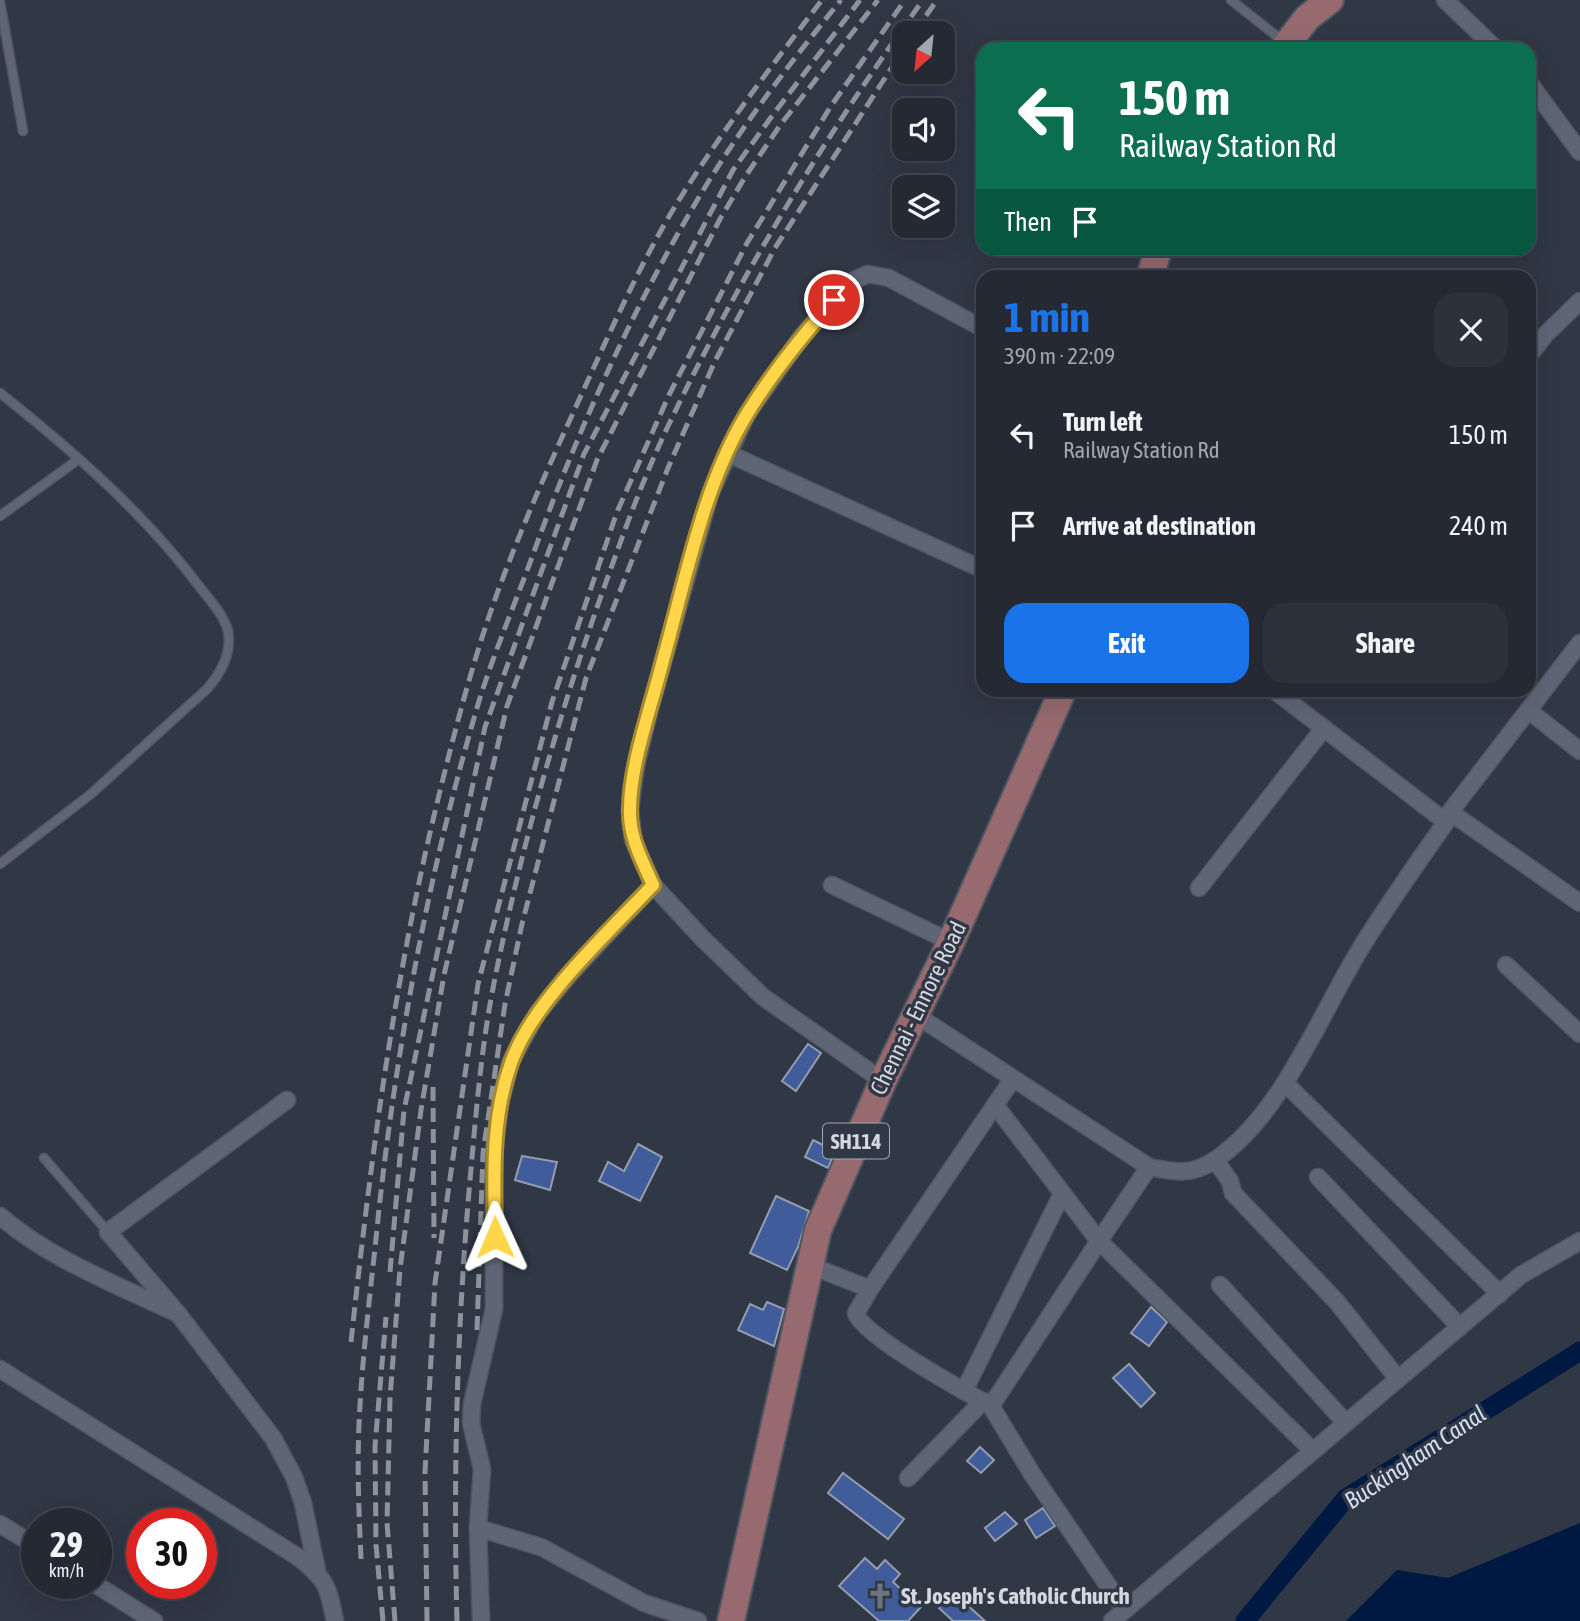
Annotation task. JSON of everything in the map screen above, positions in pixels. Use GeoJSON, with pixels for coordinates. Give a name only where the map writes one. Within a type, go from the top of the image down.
{"type":"FeatureCollection","features":[{"type":"Feature","properties":{"kind":"main road"},"geometry":{"type":"LineString","coordinates":[[1288,42],[1307,18],[1330,0]]}},
{"type":"Feature","properties":{"kind":"main road","name":"Chennai - Ennore Road"},"geometry":{"type":"LineString","coordinates":[[731,1621],[818,1230],[883,1081],[951,942],[1060,697]]}},
{"type":"Feature","properties":{"kind":"street"},"geometry":{"type":"LineString","coordinates":[[1445,0],[1489,42]]}},
{"type":"Feature","properties":{"kind":"street"},"geometry":{"type":"LineString","coordinates":[[1536,92],[1580,152]]}},
{"type":"Feature","properties":{"kind":"street"},"geometry":{"type":"LineString","coordinates":[[883,1081],[763,997],[702,938],[653,885],[633,840],[630,809],[636,766],[710,494],[747,414],[802,336],[850,282],[868,274],[889,278],[976,325]]}},
{"type":"Feature","properties":{"kind":"street"},"geometry":{"type":"LineString","coordinates":[[1536,346],[1580,301]]}},
{"type":"Feature","properties":{"kind":"street"},"geometry":{"type":"LineString","coordinates":[[727,453],[976,566]]}},
{"type":"Feature","properties":{"kind":"street"},"geometry":{"type":"LineString","coordinates":[[916,1015],[1149,1167],[1189,1173],[1215,1160],[1242,1138],[1285,1083],[1362,947],[1448,817],[1580,643]]}},
{"type":"Feature","properties":{"kind":"street"},"geometry":{"type":"LineString","coordinates":[[1283,697],[1448,817],[1580,903]]}},
{"type":"Feature","properties":{"kind":"street"},"geometry":{"type":"LineString","coordinates":[[1528,710],[1580,751]]}},
{"type":"Feature","properties":{"kind":"street"},"geometry":{"type":"LineString","coordinates":[[1199,888],[1324,729]]}},
{"type":"Feature","properties":{"kind":"street"},"geometry":{"type":"LineString","coordinates":[[481,1621],[478,1528],[482,1469],[476,1449],[472,1413],[494,1309],[494,1150],[500,1103],[511,1061],[537,1014],[571,973],[653,885]]}},
{"type":"Feature","properties":{"kind":"street"},"geometry":{"type":"LineString","coordinates":[[832,885],[951,942]]}},
{"type":"Feature","properties":{"kind":"street"},"geometry":{"type":"LineString","coordinates":[[1506,965],[1580,1034]]}},
{"type":"Feature","properties":{"kind":"street"},"geometry":{"type":"LineString","coordinates":[[1012,1080],[870,1289],[856,1312],[857,1318],[911,1359],[987,1404],[1124,1609]]}},
{"type":"Feature","properties":{"kind":"street"},"geometry":{"type":"LineString","coordinates":[[1285,1083],[1500,1294]]}},
{"type":"Feature","properties":{"kind":"street"},"geometry":{"type":"LineString","coordinates":[[287,1100],[108,1232],[179,1315],[274,1438],[294,1477],[303,1503],[317,1572]]}},
{"type":"Feature","properties":{"kind":"street"},"geometry":{"type":"LineString","coordinates":[[995,1105],[1099,1241],[1313,1451]]}},
{"type":"Feature","properties":{"kind":"street"},"geometry":{"type":"LineString","coordinates":[[1215,1160],[1230,1181],[1233,1192],[1337,1302],[1398,1379]]}},
{"type":"Feature","properties":{"kind":"street"},"geometry":{"type":"LineString","coordinates":[[908,1478],[987,1404],[1149,1167]]}},
{"type":"Feature","properties":{"kind":"street"},"geometry":{"type":"LineString","coordinates":[[1318,1177],[1460,1327]]}},
{"type":"Feature","properties":{"kind":"street"},"geometry":{"type":"LineString","coordinates":[[964,1391],[1062,1194]]}},
{"type":"Feature","properties":{"kind":"street"},"geometry":{"type":"LineString","coordinates":[[0,1216],[61,1258],[179,1315]]}},
{"type":"Feature","properties":{"kind":"street"},"geometry":{"type":"LineString","coordinates":[[1112,1621],[1521,1275],[1580,1241]]}},
{"type":"Feature","properties":{"kind":"street"},"geometry":{"type":"LineString","coordinates":[[809,1265],[870,1289]]}},
{"type":"Feature","properties":{"kind":"street"},"geometry":{"type":"LineString","coordinates":[[1220,1285],[1346,1423]]}},
{"type":"Feature","properties":{"kind":"street"},"geometry":{"type":"LineString","coordinates":[[0,1369],[298,1557],[317,1572],[328,1587],[335,1621]]}},
{"type":"Feature","properties":{"kind":"street"},"geometry":{"type":"LineString","coordinates":[[0,1524],[21,1537]]}},
{"type":"Feature","properties":{"kind":"street"},"geometry":{"type":"LineString","coordinates":[[478,1528],[557,1554],[644,1603],[698,1621]]}},
{"type":"Feature","properties":{"kind":"street"},"geometry":{"type":"LineString","coordinates":[[112,1595],[154,1621]]}},
{"type":"Feature","properties":{"kind":"lane"},"geometry":{"type":"LineString","coordinates":[[1231,0],[1280,42]]}},
{"type":"Feature","properties":{"kind":"lane"},"geometry":{"type":"LineString","coordinates":[[0,2],[23,131]]}},
{"type":"Feature","properties":{"kind":"lane"},"geometry":{"type":"LineString","coordinates":[[0,393],[79,459],[133,509],[181,563],[213,604],[228,630],[225,663],[219,676],[207,689],[76,807],[0,864]]}},
{"type":"Feature","properties":{"kind":"lane"},"geometry":{"type":"LineString","coordinates":[[0,516],[79,459]]}},
{"type":"Feature","properties":{"kind":"lane"},"geometry":{"type":"LineString","coordinates":[[44,1158],[108,1232]]}},
{"type":"Feature","properties":{"kind":"water"},"geometry":{"type":"Polygon","coordinates":[[[1580,1523],[1580,1621],[1346,1621],[1397,1570],[1448,1578],[1580,1523]]]}},
{"type":"Feature","properties":{"kind":"building"},"geometry":{"type":"Polygon","coordinates":[[[808,1044],[821,1053],[796,1091],[782,1081],[808,1044]]]}},
{"type":"Feature","properties":{"kind":"building"},"geometry":{"type":"Polygon","coordinates":[[[813,1140],[835,1151],[828,1168],[805,1157],[813,1140]]]}},
{"type":"Feature","properties":{"kind":"building"},"geometry":{"type":"Polygon","coordinates":[[[638,1144],[662,1157],[640,1201],[599,1181],[608,1162],[624,1171],[638,1144]]]}},
{"type":"Feature","properties":{"kind":"building"},"geometry":{"type":"Polygon","coordinates":[[[522,1156],[557,1162],[550,1190],[515,1180],[522,1156]]]}},
{"type":"Feature","properties":{"kind":"building"},"geometry":{"type":"Polygon","coordinates":[[[776,1196],[809,1211],[798,1247],[787,1270],[750,1253],[776,1196]]]}},
{"type":"Feature","properties":{"kind":"building"},"geometry":{"type":"Polygon","coordinates":[[[767,1302],[784,1309],[774,1346],[738,1330],[750,1304],[763,1310],[767,1302]]]}},
{"type":"Feature","properties":{"kind":"building"},"geometry":{"type":"Polygon","coordinates":[[[1151,1307],[1167,1322],[1149,1346],[1131,1333],[1151,1307]]]}},
{"type":"Feature","properties":{"kind":"building"},"geometry":{"type":"Polygon","coordinates":[[[1129,1364],[1155,1393],[1141,1407],[1113,1378],[1129,1364]]]}},
{"type":"Feature","properties":{"kind":"building"},"geometry":{"type":"Polygon","coordinates":[[[980,1447],[994,1460],[981,1473],[967,1461],[980,1447]]]}},
{"type":"Feature","properties":{"kind":"building"},"geometry":{"type":"Polygon","coordinates":[[[843,1473],[904,1519],[888,1539],[828,1493],[843,1473]]]}},
{"type":"Feature","properties":{"kind":"building"},"geometry":{"type":"Polygon","coordinates":[[[1043,1508],[1055,1526],[1036,1538],[1025,1520],[1043,1508]]]}},
{"type":"Feature","properties":{"kind":"building"},"geometry":{"type":"Polygon","coordinates":[[[1005,1512],[1017,1524],[995,1541],[985,1528],[1005,1512]]]}},
{"type":"Feature","properties":{"kind":"building","name":"St. Joseph's Catholic Church"},"geometry":{"type":"Polygon","coordinates":[[[865,1558],[877,1569],[885,1560],[900,1574],[893,1582],[921,1607],[908,1621],[879,1621],[839,1586],[865,1558]]]}},
{"type":"Feature","properties":{"kind":"building"},"geometry":{"type":"Polygon","coordinates":[[[953,1592],[985,1621],[953,1621],[939,1608],[953,1592]]]}},
{"type":"Feature","properties":{"kind":"waterway","name":"Buckingham Canal"},"geometry":{"type":"LineString","coordinates":[[1245,1621],[1346,1498],[1580,1351]]}},
{"type":"Feature","properties":{"kind":"railway"},"geometry":{"type":"LineString","coordinates":[[351,1342],[376,1134],[410,927],[454,736],[494,601],[563,435],[625,300],[659,234],[725,131],[822,0]]}},
{"type":"Feature","properties":{"kind":"railway"},"geometry":{"type":"LineString","coordinates":[[361,1559],[358,1475],[360,1398],[387,1145],[406,1017],[431,889],[461,763],[479,701],[566,468],[605,378],[648,290],[695,204],[728,151],[841,0]]}},
{"type":"Feature","properties":{"kind":"railway"},"geometry":{"type":"LineString","coordinates":[[390,1272],[404,1110],[485,727],[584,454],[733,170],[860,0]]}},
{"type":"Feature","properties":{"kind":"railway"},"geometry":{"type":"LineString","coordinates":[[395,1621],[387,1523],[390,1398],[400,1269],[421,1110],[444,975],[507,706],[597,460],[720,219],[781,124],[878,0]]}},
{"type":"Feature","properties":{"kind":"railway"},"geometry":{"type":"LineString","coordinates":[[427,1621],[425,1472],[435,1283],[478,984],[552,702],[617,512],[669,395],[747,243],[831,106],[905,0]]}},
{"type":"Feature","properties":{"kind":"railway"},"geometry":{"type":"LineString","coordinates":[[457,1621],[456,1456],[459,1345],[479,1081],[489,1007],[504,934],[554,741],[632,510],[697,367],[756,259],[819,153],[923,0]]}},
{"type":"Feature","properties":{"kind":"railway"},"geometry":{"type":"LineString","coordinates":[[922,21],[937,0]]}},
{"type":"Feature","properties":{"kind":"railway"},"geometry":{"type":"LineString","coordinates":[[477,1330],[483,1153],[505,1004],[522,924],[586,678],[668,468],[715,361],[775,248],[892,67]]}},
{"type":"Feature","properties":{"kind":"railway"},"geometry":{"type":"LineString","coordinates":[[433,1087],[434,1238]]}},
{"type":"Feature","properties":{"kind":"railway"},"geometry":{"type":"LineString","coordinates":[[383,1621],[376,1545],[375,1446],[386,1317]]}},
{"type":"Feature","properties":{"kind":"place","name":"St. Joseph's Catholic Church"},"geometry":{"type":"Point","coordinates":[880,1596]}},
{"type":"Feature","properties":{"kind":"route"},"geometry":{"type":"LineString","coordinates":[[495,1237],[494,1150],[500,1103],[511,1061],[537,1014],[571,973],[653,885],[633,840],[630,809],[636,766],[710,494],[747,414],[802,336],[834,300]]}}]}
